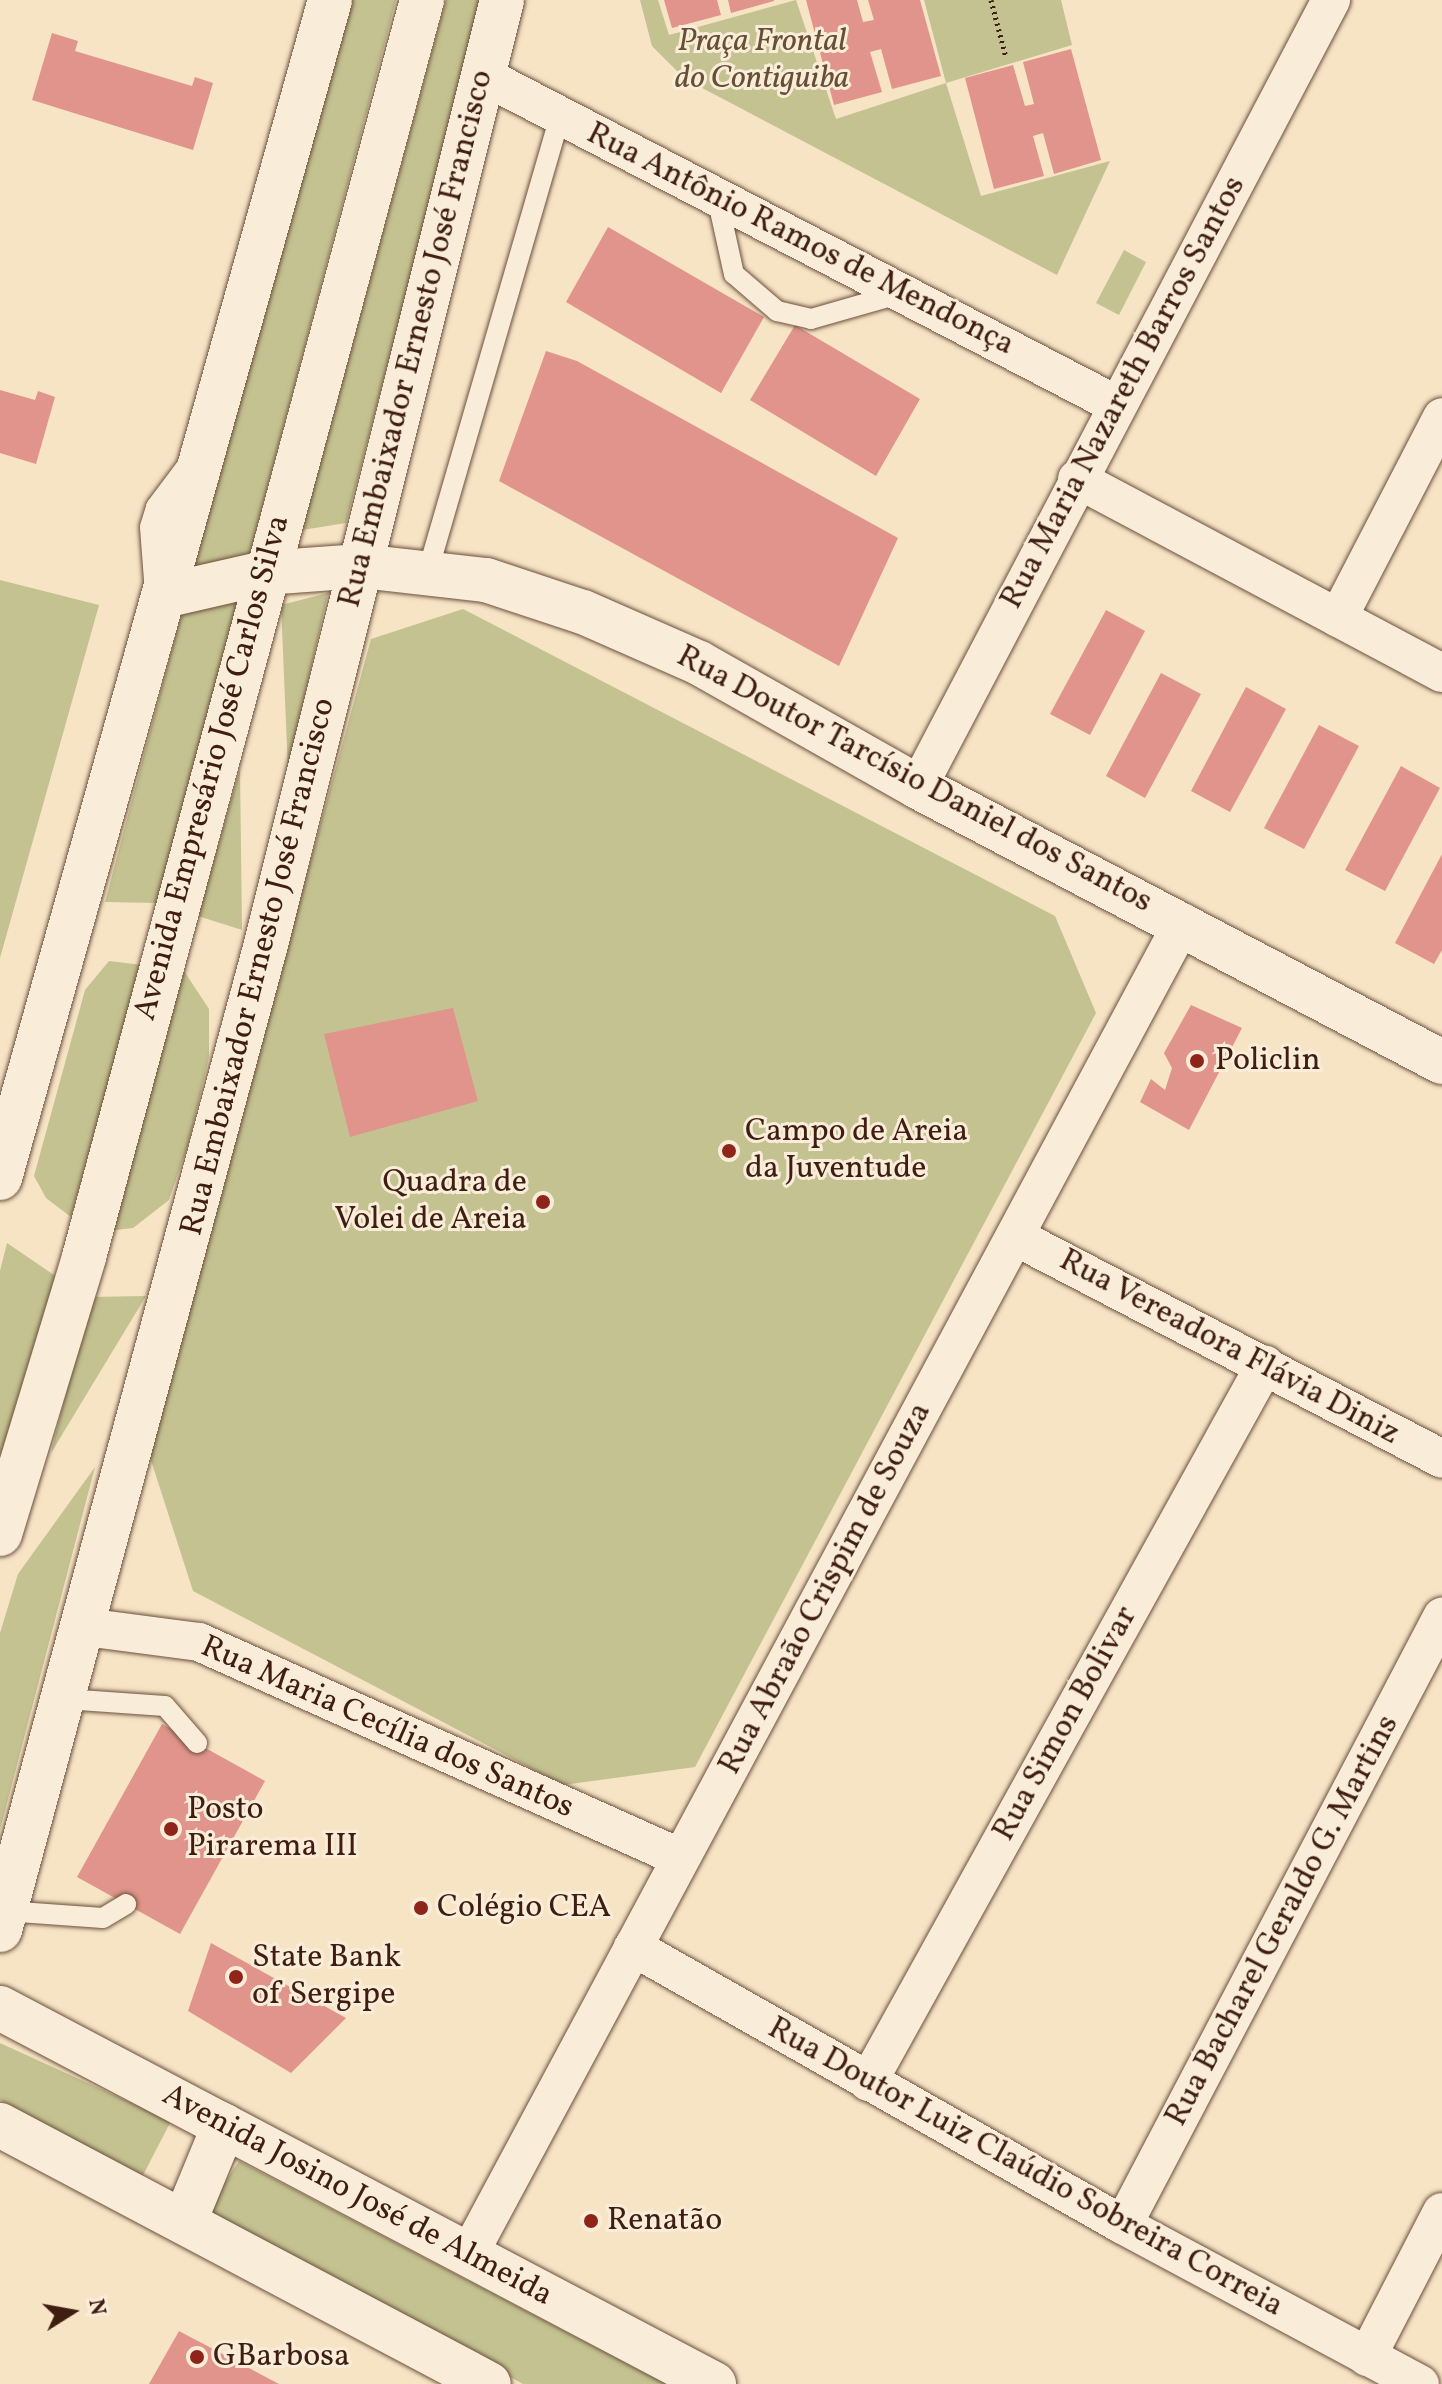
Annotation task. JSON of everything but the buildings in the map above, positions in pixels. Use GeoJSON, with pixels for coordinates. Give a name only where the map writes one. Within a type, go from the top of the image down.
{"type":"FeatureCollection","features":[{"type":"Feature","properties":{"kind":"main road"},"geometry":{"type":"LineString","coordinates":[[0,1178],[163,611],[330,0]]}},
{"type":"Feature","properties":{"kind":"main road","name":"Avenida Empresário José Carlos Silva"},"geometry":{"type":"LineString","coordinates":[[0,1534],[84,1257],[264,573],[422,0]]}},
{"type":"Feature","properties":{"kind":"main road","name":"Rua Embaixador Ernesto José Francisco"},"geometry":{"type":"LineString","coordinates":[[3,1920],[85,1627],[361,566],[502,0]]}},
{"type":"Feature","properties":{"kind":"main road","name":"Rua Doutor Tarcísio Daniel dos Santos"},"geometry":{"type":"LineString","coordinates":[[163,611],[264,573],[361,566],[486,580],[598,618],[699,663],[918,787],[1183,922],[1442,1062]]}},
{"type":"Feature","properties":{"kind":"main road","name":"Avenida Josino José de Almeida"},"geometry":{"type":"LineString","coordinates":[[0,2008],[714,2384]]}},
{"type":"Feature","properties":{"kind":"main road"},"geometry":{"type":"LineString","coordinates":[[0,2125],[186,2218],[489,2384]]}},
{"type":"Feature","properties":{"kind":"main road"},"geometry":{"type":"LineString","coordinates":[[186,2218],[224,2126]]}},
{"type":"Feature","properties":{"kind":"street","name":"Rua Maria Nazareth Barros Santos"},"geometry":{"type":"LineString","coordinates":[[918,787],[1331,0]]}},
{"type":"Feature","properties":{"kind":"street","name":"Rua Antônio Ramos de Mendonça"},"geometry":{"type":"LineString","coordinates":[[482,75],[1117,405]]}},
{"type":"Feature","properties":{"kind":"street"},"geometry":{"type":"LineString","coordinates":[[1338,618],[1442,417]]}},
{"type":"Feature","properties":{"kind":"street"},"geometry":{"type":"LineString","coordinates":[[1077,479],[1442,673]]}},
{"type":"Feature","properties":{"kind":"street","name":"Rua Abraão Crispim de Souza"},"geometry":{"type":"LineString","coordinates":[[469,2254],[1183,922]]}},
{"type":"Feature","properties":{"kind":"street","name":"Rua Vereadora Flávia Diniz"},"geometry":{"type":"LineString","coordinates":[[1016,1237],[1442,1459]]}},
{"type":"Feature","properties":{"kind":"street","name":"Rua Simon Bolivar"},"geometry":{"type":"LineString","coordinates":[[868,2082],[1265,1365]]}},
{"type":"Feature","properties":{"kind":"street","name":"Rua Bacharel Geraldo G. Martins"},"geometry":{"type":"LineString","coordinates":[[1123,2225],[1442,1617]]}},
{"type":"Feature","properties":{"kind":"street","name":"Rua Maria Cecília dos Santos"},"geometry":{"type":"LineString","coordinates":[[85,1627],[199,1642],[681,1858]]}},
{"type":"Feature","properties":{"kind":"street","name":"Rua Doutor Luiz Claúdio Sobreira Correia"},"geometry":{"type":"LineString","coordinates":[[633,1947],[1123,2225],[1420,2384]]}},
{"type":"Feature","properties":{"kind":"street"},"geometry":{"type":"LineString","coordinates":[[1367,2357],[1442,2212]]}},
{"type":"Feature","properties":{"kind":"lane"},"geometry":{"type":"LineString","coordinates":[[427,574],[560,115]]}},
{"type":"Feature","properties":{"kind":"lane"},"geometry":{"type":"LineString","coordinates":[[717,197],[734,274],[777,311],[811,319],[902,293]]}},
{"type":"Feature","properties":{"kind":"lane"},"geometry":{"type":"LineString","coordinates":[[163,611],[150,527],[156,507],[210,435]]}},
{"type":"Feature","properties":{"kind":"lane"},"geometry":{"type":"LineString","coordinates":[[65,1699],[165,1706],[197,1743]]}},
{"type":"Feature","properties":{"kind":"lane"},"geometry":{"type":"LineString","coordinates":[[3,1920],[103,1918],[126,1904]]}},
{"type":"Feature","properties":{"kind":"path"},"geometry":{"type":"LineString","coordinates":[[991,0],[1006,57]]}},
{"type":"Feature","properties":{"kind":"green space"},"geometry":{"type":"Polygon","coordinates":[[[344,0],[396,0],[158,903],[105,902],[344,0]]]}},
{"type":"Feature","properties":{"kind":"green space"},"geometry":{"type":"Polygon","coordinates":[[[446,0],[483,0],[346,523],[302,530],[446,0]]]}},
{"type":"Feature","properties":{"kind":"green space","name":"Praça Frontal do Contiguiba"},"geometry":{"type":"Polygon","coordinates":[[[640,0],[658,0],[669,35],[796,0],[836,119],[946,83],[981,196],[1110,161],[1057,275],[685,79],[652,46],[640,0]]]}},
{"type":"Feature","properties":{"kind":"green space"},"geometry":{"type":"Polygon","coordinates":[[[924,0],[1061,0],[1072,45],[946,83],[924,0]]]}},
{"type":"Feature","properties":{"kind":"green space"},"geometry":{"type":"Polygon","coordinates":[[[1124,250],[1146,262],[1119,315],[1096,303],[1124,250]]]}},
{"type":"Feature","properties":{"kind":"green space"},"geometry":{"type":"Polygon","coordinates":[[[0,580],[99,605],[0,958],[0,580]]]}},
{"type":"Feature","properties":{"kind":"green space"},"geometry":{"type":"Polygon","coordinates":[[[328,593],[288,770],[281,605],[328,593]]]}},
{"type":"Feature","properties":{"kind":"green space"},"geometry":{"type":"Polygon","coordinates":[[[463,609],[1055,916],[1096,1013],[695,1767],[563,1785],[193,1591],[149,1454],[371,639],[463,609]]]}},
{"type":"Feature","properties":{"kind":"green space"},"geometry":{"type":"Polygon","coordinates":[[[240,769],[242,930],[198,916],[240,769]]]}},
{"type":"Feature","properties":{"kind":"green space"},"geometry":{"type":"Polygon","coordinates":[[[109,961],[142,965],[71,1217],[46,1198],[34,1176],[85,990],[109,961]]]}},
{"type":"Feature","properties":{"kind":"green space"},"geometry":{"type":"Polygon","coordinates":[[[184,971],[209,1009],[209,1057],[189,1142],[169,1200],[133,1228],[107,1231],[184,971]]]}},
{"type":"Feature","properties":{"kind":"green space"},"geometry":{"type":"Polygon","coordinates":[[[7,1243],[57,1277],[0,1485],[0,1271],[7,1243]]]}},
{"type":"Feature","properties":{"kind":"green space"},"geometry":{"type":"Polygon","coordinates":[[[146,1296],[51,1453],[90,1297],[146,1296]]]}},
{"type":"Feature","properties":{"kind":"green space"},"geometry":{"type":"Polygon","coordinates":[[[95,1467],[0,1830],[0,1633],[18,1574],[95,1467]]]}},
{"type":"Feature","properties":{"kind":"green space"},"geometry":{"type":"Polygon","coordinates":[[[0,2043],[171,2121],[140,2181],[0,2100],[0,2043]]]}},
{"type":"Feature","properties":{"kind":"green space"},"geometry":{"type":"Polygon","coordinates":[[[239,2161],[666,2384],[523,2384],[207,2210],[239,2161]]]}},
{"type":"Feature","properties":{"kind":"place","name":"Policlin"},"geometry":{"type":"Point","coordinates":[1197,1061]}},
{"type":"Feature","properties":{"kind":"place","name":"Campo de Areia da Juventude"},"geometry":{"type":"Point","coordinates":[729,1151]}},
{"type":"Feature","properties":{"kind":"place","name":"Quadra de Volei de Areia"},"geometry":{"type":"Point","coordinates":[543,1202]}},
{"type":"Feature","properties":{"kind":"place","name":"Posto Pirarema III"},"geometry":{"type":"Point","coordinates":[171,1829]}},
{"type":"Feature","properties":{"kind":"place","name":"Colégio CEA"},"geometry":{"type":"Point","coordinates":[421,1908]}},
{"type":"Feature","properties":{"kind":"place","name":"State Bank of Sergipe"},"geometry":{"type":"Point","coordinates":[236,1977]}},
{"type":"Feature","properties":{"kind":"place","name":"Renatão"},"geometry":{"type":"Point","coordinates":[591,2221]}},
{"type":"Feature","properties":{"kind":"place","name":"GBarbosa"},"geometry":{"type":"Point","coordinates":[197,2357]}}]}
